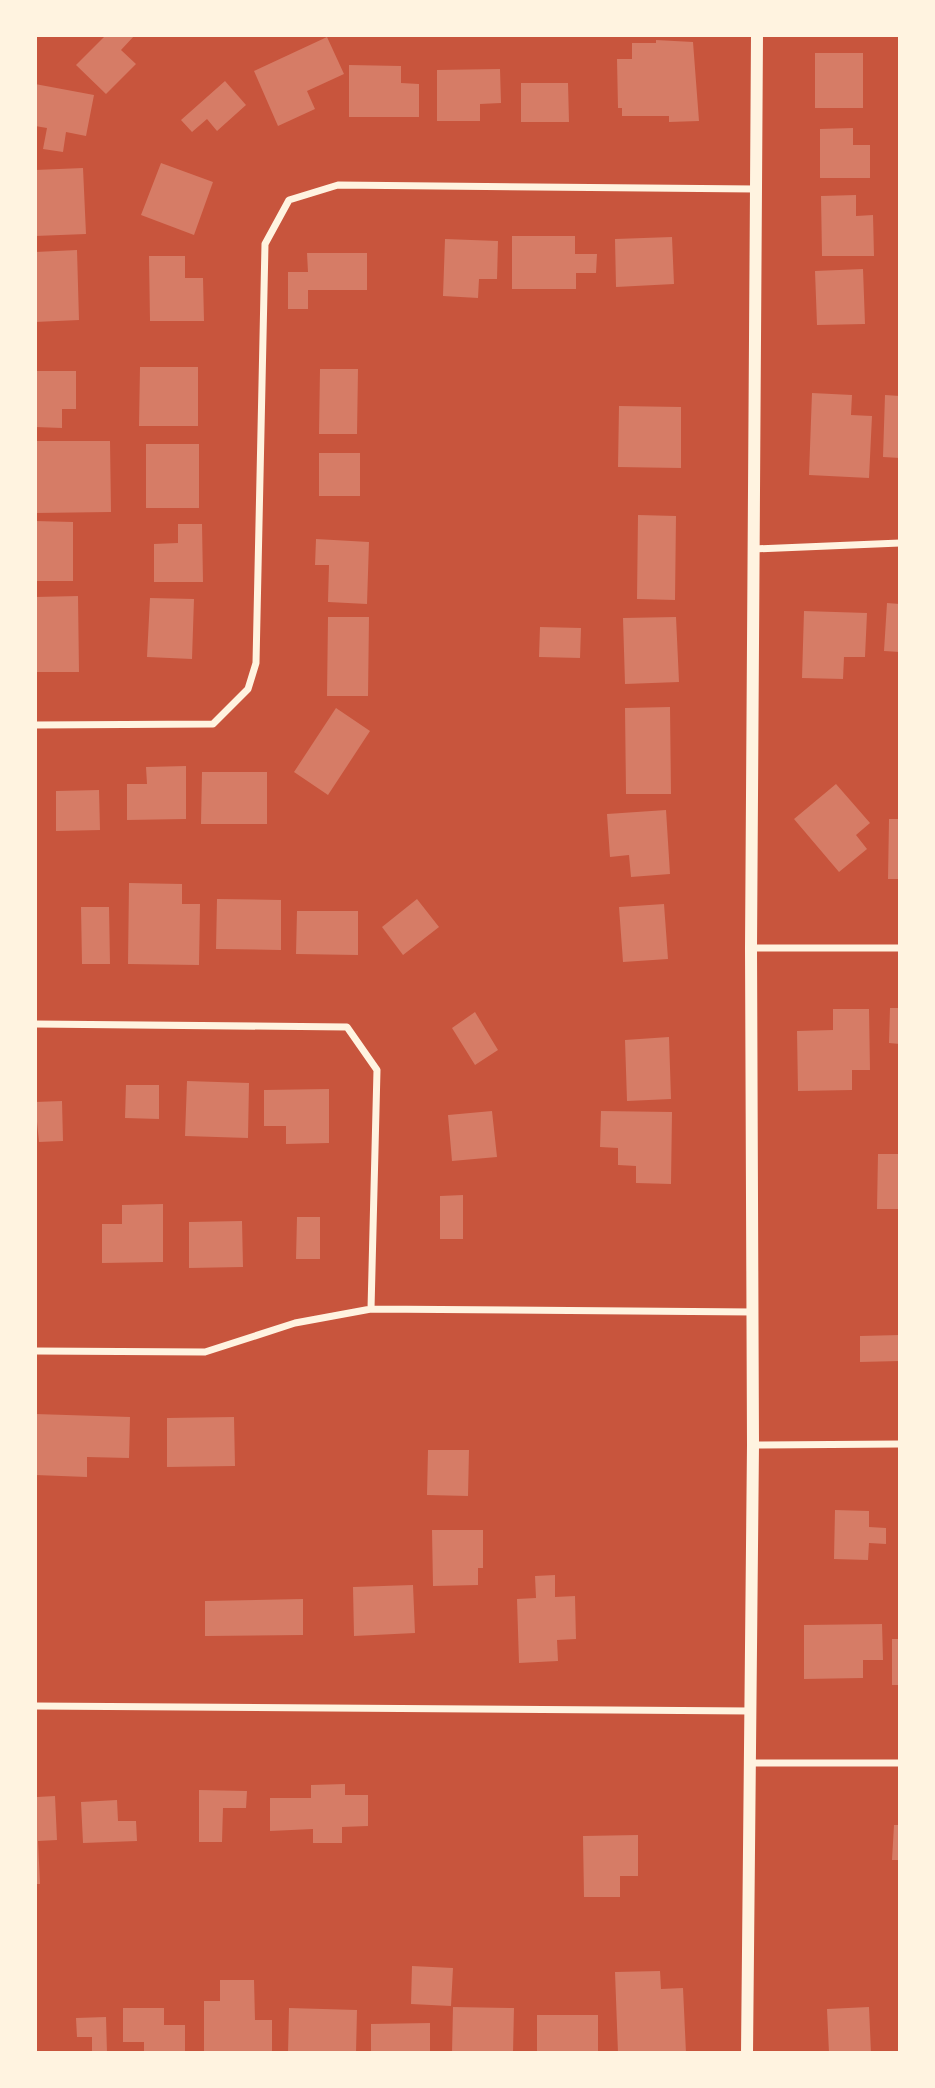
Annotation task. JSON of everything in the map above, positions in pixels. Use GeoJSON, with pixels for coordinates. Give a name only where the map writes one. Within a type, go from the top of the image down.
{"type":"FeatureCollection","features":[{"type":"Feature","properties":{"kind":"street"},"geometry":{"type":"LineString","coordinates":[[747,2053],[753,1445],[751,947],[757,35]]}},
{"type":"Feature","properties":{"kind":"street"},"geometry":{"type":"LineString","coordinates":[[35,725],[213,724],[248,689],[256,663],[265,244],[289,200],[338,185],[755,189]]}},
{"type":"Feature","properties":{"kind":"street"},"geometry":{"type":"LineString","coordinates":[[753,550],[900,543]]}},
{"type":"Feature","properties":{"kind":"street"},"geometry":{"type":"LineString","coordinates":[[751,947],[900,948]]}},
{"type":"Feature","properties":{"kind":"street"},"geometry":{"type":"LineString","coordinates":[[35,1024],[347,1027],[377,1070],[371,1308]]}},
{"type":"Feature","properties":{"kind":"street"},"geometry":{"type":"LineString","coordinates":[[35,1351],[205,1352],[295,1323],[371,1308],[753,1311]]}},
{"type":"Feature","properties":{"kind":"street"},"geometry":{"type":"LineString","coordinates":[[753,1445],[900,1444]]}},
{"type":"Feature","properties":{"kind":"street"},"geometry":{"type":"LineString","coordinates":[[35,1706],[750,1711]]}},
{"type":"Feature","properties":{"kind":"street"},"geometry":{"type":"LineString","coordinates":[[750,1763],[900,1763]]}},
{"type":"Feature","properties":{"kind":"building"},"geometry":{"type":"Polygon","coordinates":[[[106,35],[135,35],[121,50],[136,64],[106,94],[76,65],[106,35]]]}},
{"type":"Feature","properties":{"kind":"building"},"geometry":{"type":"Polygon","coordinates":[[[327,37],[344,74],[307,91],[315,109],[278,126],[254,71],[327,37]]]}},
{"type":"Feature","properties":{"kind":"building"},"geometry":{"type":"Polygon","coordinates":[[[656,40],[693,42],[699,121],[669,122],[669,116],[622,116],[622,108],[618,108],[617,59],[632,59],[632,43],[656,43],[656,40]]]}},
{"type":"Feature","properties":{"kind":"building"},"geometry":{"type":"Polygon","coordinates":[[[815,53],[863,53],[863,108],[815,108],[815,53]]]}},
{"type":"Feature","properties":{"kind":"building"},"geometry":{"type":"Polygon","coordinates":[[[349,65],[401,66],[401,83],[419,84],[419,117],[349,117],[349,65]]]}},
{"type":"Feature","properties":{"kind":"building"},"geometry":{"type":"Polygon","coordinates":[[[500,69],[501,103],[480,104],[480,121],[437,121],[437,70],[500,69]]]}},
{"type":"Feature","properties":{"kind":"building"},"geometry":{"type":"Polygon","coordinates":[[[225,81],[246,105],[217,131],[207,119],[192,132],[181,120],[225,81]]]}},
{"type":"Feature","properties":{"kind":"building"},"geometry":{"type":"Polygon","coordinates":[[[521,83],[568,83],[569,122],[521,122],[521,83]]]}},
{"type":"Feature","properties":{"kind":"building"},"geometry":{"type":"Polygon","coordinates":[[[35,84],[94,95],[86,136],[66,132],[63,152],[43,149],[47,128],[35,126],[35,84]]]}},
{"type":"Feature","properties":{"kind":"building"},"geometry":{"type":"Polygon","coordinates":[[[853,128],[853,145],[870,145],[870,178],[820,178],[820,129],[853,128]]]}},
{"type":"Feature","properties":{"kind":"building"},"geometry":{"type":"Polygon","coordinates":[[[161,163],[213,182],[194,235],[141,215],[161,163]]]}},
{"type":"Feature","properties":{"kind":"building"},"geometry":{"type":"Polygon","coordinates":[[[83,168],[86,234],[35,236],[35,170],[83,168]]]}},
{"type":"Feature","properties":{"kind":"building"},"geometry":{"type":"Polygon","coordinates":[[[856,195],[856,216],[873,215],[874,256],[822,256],[821,196],[856,195]]]}},
{"type":"Feature","properties":{"kind":"building"},"geometry":{"type":"Polygon","coordinates":[[[512,236],[575,236],[575,254],[597,254],[596,273],[576,273],[576,289],[512,289],[512,236]]]}},
{"type":"Feature","properties":{"kind":"building"},"geometry":{"type":"Polygon","coordinates":[[[672,237],[674,284],[616,287],[615,239],[672,237]]]}},
{"type":"Feature","properties":{"kind":"building"},"geometry":{"type":"Polygon","coordinates":[[[445,239],[498,241],[497,279],[479,279],[478,298],[443,296],[445,239]]]}},
{"type":"Feature","properties":{"kind":"building"},"geometry":{"type":"Polygon","coordinates":[[[77,250],[79,320],[35,322],[35,252],[77,250]]]}},
{"type":"Feature","properties":{"kind":"building"},"geometry":{"type":"Polygon","coordinates":[[[307,253],[367,253],[367,290],[308,290],[308,309],[288,309],[288,272],[308,272],[307,253]]]}},
{"type":"Feature","properties":{"kind":"building"},"geometry":{"type":"Polygon","coordinates":[[[149,256],[185,256],[185,278],[203,278],[204,321],[150,321],[149,256]]]}},
{"type":"Feature","properties":{"kind":"building"},"geometry":{"type":"Polygon","coordinates":[[[863,269],[865,324],[817,325],[815,271],[863,269]]]}},
{"type":"Feature","properties":{"kind":"building"},"geometry":{"type":"Polygon","coordinates":[[[140,367],[198,367],[198,426],[139,426],[140,367]]]}},
{"type":"Feature","properties":{"kind":"building"},"geometry":{"type":"Polygon","coordinates":[[[320,369],[358,369],[357,434],[319,434],[320,369]]]}},
{"type":"Feature","properties":{"kind":"building"},"geometry":{"type":"Polygon","coordinates":[[[35,371],[76,371],[76,409],[62,409],[62,428],[35,427],[35,371]]]}},
{"type":"Feature","properties":{"kind":"building"},"geometry":{"type":"Polygon","coordinates":[[[812,393],[852,395],[851,415],[872,416],[869,478],[809,475],[812,393]]]}},
{"type":"Feature","properties":{"kind":"building"},"geometry":{"type":"Polygon","coordinates":[[[885,395],[900,396],[900,458],[883,457],[885,395]]]}},
{"type":"Feature","properties":{"kind":"building"},"geometry":{"type":"Polygon","coordinates":[[[619,406],[681,407],[681,468],[618,467],[619,406]]]}},
{"type":"Feature","properties":{"kind":"building"},"geometry":{"type":"Polygon","coordinates":[[[35,441],[110,441],[111,512],[35,513],[35,441]]]}},
{"type":"Feature","properties":{"kind":"building"},"geometry":{"type":"Polygon","coordinates":[[[146,444],[199,444],[199,508],[146,508],[146,444]]]}},
{"type":"Feature","properties":{"kind":"building"},"geometry":{"type":"Polygon","coordinates":[[[319,453],[360,453],[360,496],[319,496],[319,453]]]}},
{"type":"Feature","properties":{"kind":"building"},"geometry":{"type":"Polygon","coordinates":[[[638,515],[676,516],[675,600],[637,599],[638,515]]]}},
{"type":"Feature","properties":{"kind":"building"},"geometry":{"type":"Polygon","coordinates":[[[35,521],[73,522],[73,581],[35,581],[35,521]]]}},
{"type":"Feature","properties":{"kind":"building"},"geometry":{"type":"Polygon","coordinates":[[[178,524],[202,524],[203,582],[154,582],[154,544],[178,543],[178,524]]]}},
{"type":"Feature","properties":{"kind":"building"},"geometry":{"type":"Polygon","coordinates":[[[316,539],[369,542],[367,604],[328,602],[329,565],[315,565],[316,539]]]}},
{"type":"Feature","properties":{"kind":"building"},"geometry":{"type":"Polygon","coordinates":[[[78,596],[79,672],[35,672],[35,597],[78,596]]]}},
{"type":"Feature","properties":{"kind":"building"},"geometry":{"type":"Polygon","coordinates":[[[150,598],[194,599],[192,659],[147,657],[150,598]]]}},
{"type":"Feature","properties":{"kind":"building"},"geometry":{"type":"Polygon","coordinates":[[[887,603],[900,604],[900,652],[884,651],[887,603]]]}},
{"type":"Feature","properties":{"kind":"building"},"geometry":{"type":"Polygon","coordinates":[[[804,611],[867,613],[865,657],[844,657],[843,679],[802,678],[804,611]]]}},
{"type":"Feature","properties":{"kind":"building"},"geometry":{"type":"Polygon","coordinates":[[[328,617],[369,617],[368,696],[327,696],[328,617]]]}},
{"type":"Feature","properties":{"kind":"building"},"geometry":{"type":"Polygon","coordinates":[[[676,617],[679,682],[625,684],[623,618],[676,617]]]}},
{"type":"Feature","properties":{"kind":"building"},"geometry":{"type":"Polygon","coordinates":[[[540,627],[581,628],[580,658],[539,657],[540,627]]]}},
{"type":"Feature","properties":{"kind":"building"},"geometry":{"type":"Polygon","coordinates":[[[670,707],[671,794],[626,794],[625,708],[670,707]]]}},
{"type":"Feature","properties":{"kind":"building"},"geometry":{"type":"Polygon","coordinates":[[[336,708],[370,731],[328,795],[294,772],[336,708]]]}},
{"type":"Feature","properties":{"kind":"building"},"geometry":{"type":"Polygon","coordinates":[[[186,766],[186,819],[127,820],[127,784],[147,784],[146,767],[186,766]]]}},
{"type":"Feature","properties":{"kind":"building"},"geometry":{"type":"Polygon","coordinates":[[[202,772],[267,772],[267,824],[201,824],[202,772]]]}},
{"type":"Feature","properties":{"kind":"building"},"geometry":{"type":"Polygon","coordinates":[[[836,784],[870,823],[856,835],[867,849],[839,872],[794,819],[836,784]]]}},
{"type":"Feature","properties":{"kind":"building"},"geometry":{"type":"Polygon","coordinates":[[[99,790],[100,830],[56,831],[56,791],[99,790]]]}},
{"type":"Feature","properties":{"kind":"building"},"geometry":{"type":"Polygon","coordinates":[[[666,810],[670,874],[631,877],[629,855],[610,857],[607,814],[666,810]]]}},
{"type":"Feature","properties":{"kind":"building"},"geometry":{"type":"Polygon","coordinates":[[[889,819],[900,819],[900,879],[888,879],[889,819]]]}},
{"type":"Feature","properties":{"kind":"building"},"geometry":{"type":"Polygon","coordinates":[[[129,883],[182,884],[182,904],[200,904],[199,965],[128,964],[129,883]]]}},
{"type":"Feature","properties":{"kind":"building"},"geometry":{"type":"Polygon","coordinates":[[[217,899],[281,900],[281,950],[216,949],[217,899]]]}},
{"type":"Feature","properties":{"kind":"building"},"geometry":{"type":"Polygon","coordinates":[[[417,899],[439,927],[403,955],[382,927],[417,899]]]}},
{"type":"Feature","properties":{"kind":"building"},"geometry":{"type":"Polygon","coordinates":[[[664,904],[668,959],[623,962],[619,907],[664,904]]]}},
{"type":"Feature","properties":{"kind":"building"},"geometry":{"type":"Polygon","coordinates":[[[81,907],[109,907],[110,964],[82,964],[81,907]]]}},
{"type":"Feature","properties":{"kind":"building"},"geometry":{"type":"Polygon","coordinates":[[[297,911],[358,911],[358,955],[296,954],[297,911]]]}},
{"type":"Feature","properties":{"kind":"building"},"geometry":{"type":"Polygon","coordinates":[[[890,1008],[900,1008],[900,1044],[889,1043],[890,1008]]]}},
{"type":"Feature","properties":{"kind":"building"},"geometry":{"type":"Polygon","coordinates":[[[833,1009],[869,1009],[870,1070],[852,1070],[852,1090],[798,1091],[797,1031],[833,1030],[833,1009]]]}},
{"type":"Feature","properties":{"kind":"building"},"geometry":{"type":"Polygon","coordinates":[[[475,1012],[498,1050],[475,1065],[452,1028],[475,1012]]]}},
{"type":"Feature","properties":{"kind":"building"},"geometry":{"type":"Polygon","coordinates":[[[669,1037],[671,1099],[627,1101],[625,1040],[669,1037]]]}},
{"type":"Feature","properties":{"kind":"building"},"geometry":{"type":"Polygon","coordinates":[[[187,1081],[249,1083],[248,1138],[185,1136],[187,1081]]]}},
{"type":"Feature","properties":{"kind":"building"},"geometry":{"type":"Polygon","coordinates":[[[126,1085],[159,1085],[159,1119],[125,1118],[126,1085]]]}},
{"type":"Feature","properties":{"kind":"building"},"geometry":{"type":"Polygon","coordinates":[[[329,1089],[329,1143],[286,1144],[286,1126],[264,1126],[264,1090],[329,1089]]]}},
{"type":"Feature","properties":{"kind":"building"},"geometry":{"type":"Polygon","coordinates":[[[62,1101],[63,1141],[39,1142],[35,1102],[62,1101]]]}},
{"type":"Feature","properties":{"kind":"building"},"geometry":{"type":"Polygon","coordinates":[[[492,1111],[497,1157],[452,1161],[448,1115],[492,1111]]]}},
{"type":"Feature","properties":{"kind":"building"},"geometry":{"type":"Polygon","coordinates":[[[601,1111],[672,1112],[671,1184],[636,1183],[636,1166],[618,1165],[618,1148],[600,1147],[601,1111]]]}},
{"type":"Feature","properties":{"kind":"building"},"geometry":{"type":"Polygon","coordinates":[[[878,1154],[900,1154],[900,1209],[877,1209],[878,1154]]]}},
{"type":"Feature","properties":{"kind":"building"},"geometry":{"type":"Polygon","coordinates":[[[463,1195],[463,1239],[440,1239],[440,1196],[463,1195]]]}},
{"type":"Feature","properties":{"kind":"building"},"geometry":{"type":"Polygon","coordinates":[[[163,1204],[163,1262],[102,1263],[102,1224],[122,1224],[122,1205],[163,1204]]]}},
{"type":"Feature","properties":{"kind":"building"},"geometry":{"type":"Polygon","coordinates":[[[297,1217],[320,1217],[320,1259],[296,1259],[297,1217]]]}},
{"type":"Feature","properties":{"kind":"building"},"geometry":{"type":"Polygon","coordinates":[[[242,1221],[243,1267],[189,1268],[189,1222],[242,1221]]]}},
{"type":"Feature","properties":{"kind":"building"},"geometry":{"type":"Polygon","coordinates":[[[900,1335],[900,1361],[860,1362],[860,1336],[900,1335]]]}},
{"type":"Feature","properties":{"kind":"building"},"geometry":{"type":"Polygon","coordinates":[[[35,1414],[130,1417],[129,1458],[87,1457],[87,1477],[35,1475],[35,1414]]]}},
{"type":"Feature","properties":{"kind":"building"},"geometry":{"type":"Polygon","coordinates":[[[234,1417],[235,1466],[167,1467],[167,1418],[234,1417]]]}},
{"type":"Feature","properties":{"kind":"building"},"geometry":{"type":"Polygon","coordinates":[[[428,1450],[469,1450],[468,1496],[427,1495],[428,1450]]]}},
{"type":"Feature","properties":{"kind":"building"},"geometry":{"type":"Polygon","coordinates":[[[835,1510],[869,1511],[869,1527],[886,1528],[886,1544],[869,1543],[868,1560],[834,1559],[835,1510]]]}},
{"type":"Feature","properties":{"kind":"building"},"geometry":{"type":"Polygon","coordinates":[[[432,1530],[483,1530],[483,1568],[478,1568],[478,1585],[433,1586],[432,1530]]]}},
{"type":"Feature","properties":{"kind":"building"},"geometry":{"type":"Polygon","coordinates":[[[555,1575],[555,1597],[575,1596],[576,1639],[557,1640],[558,1661],[519,1663],[517,1599],[536,1598],[535,1576],[555,1575]]]}},
{"type":"Feature","properties":{"kind":"building"},"geometry":{"type":"Polygon","coordinates":[[[413,1585],[415,1633],[354,1636],[353,1587],[413,1585]]]}},
{"type":"Feature","properties":{"kind":"building"},"geometry":{"type":"Polygon","coordinates":[[[303,1599],[303,1635],[205,1636],[205,1601],[303,1599]]]}},
{"type":"Feature","properties":{"kind":"building"},"geometry":{"type":"Polygon","coordinates":[[[882,1624],[883,1660],[863,1660],[863,1678],[804,1679],[804,1625],[882,1624]]]}},
{"type":"Feature","properties":{"kind":"building"},"geometry":{"type":"Polygon","coordinates":[[[892,1639],[900,1639],[900,1685],[892,1685],[892,1639]]]}},
{"type":"Feature","properties":{"kind":"building"},"geometry":{"type":"Polygon","coordinates":[[[345,1784],[345,1795],[368,1795],[368,1826],[342,1827],[342,1843],[313,1843],[313,1829],[270,1831],[270,1798],[311,1798],[311,1785],[345,1784]]]}},
{"type":"Feature","properties":{"kind":"building"},"geometry":{"type":"Polygon","coordinates":[[[199,1790],[247,1791],[246,1808],[223,1808],[222,1842],[199,1842],[199,1790]]]}},
{"type":"Feature","properties":{"kind":"building"},"geometry":{"type":"Polygon","coordinates":[[[55,1796],[57,1840],[38,1841],[40,1884],[35,1884],[37,1797],[55,1796]]]}},
{"type":"Feature","properties":{"kind":"building"},"geometry":{"type":"Polygon","coordinates":[[[117,1800],[118,1821],[136,1821],[137,1841],[83,1843],[81,1802],[117,1800]]]}},
{"type":"Feature","properties":{"kind":"building"},"geometry":{"type":"Polygon","coordinates":[[[894,1825],[900,1825],[900,1860],[892,1860],[894,1825]]]}},
{"type":"Feature","properties":{"kind":"building"},"geometry":{"type":"Polygon","coordinates":[[[638,1835],[638,1876],[620,1876],[620,1897],[584,1897],[583,1836],[638,1835]]]}},
{"type":"Feature","properties":{"kind":"building"},"geometry":{"type":"Polygon","coordinates":[[[412,1966],[453,1968],[451,2006],[411,2004],[412,1966]]]}},
{"type":"Feature","properties":{"kind":"building"},"geometry":{"type":"Polygon","coordinates":[[[660,1971],[661,1989],[683,1988],[686,2053],[618,2053],[615,1972],[660,1971]]]}},
{"type":"Feature","properties":{"kind":"building"},"geometry":{"type":"Polygon","coordinates":[[[220,1980],[254,1980],[255,2020],[272,2020],[272,2053],[204,2053],[204,2001],[220,2001],[220,1980]]]}},
{"type":"Feature","properties":{"kind":"building"},"geometry":{"type":"Polygon","coordinates":[[[453,2007],[514,2008],[513,2053],[452,2053],[453,2007]]]}},
{"type":"Feature","properties":{"kind":"building"},"geometry":{"type":"Polygon","coordinates":[[[869,2007],[871,2053],[829,2053],[827,2009],[869,2007]]]}},
{"type":"Feature","properties":{"kind":"building"},"geometry":{"type":"Polygon","coordinates":[[[123,2008],[164,2008],[164,2025],[185,2025],[185,2053],[144,2053],[144,2042],[123,2042],[123,2008]]]}},
{"type":"Feature","properties":{"kind":"building"},"geometry":{"type":"Polygon","coordinates":[[[289,2008],[357,2010],[356,2053],[288,2053],[289,2008]]]}},
{"type":"Feature","properties":{"kind":"building"},"geometry":{"type":"Polygon","coordinates":[[[537,2015],[598,2015],[598,2053],[537,2053],[537,2015]]]}},
{"type":"Feature","properties":{"kind":"building"},"geometry":{"type":"Polygon","coordinates":[[[106,2017],[107,2053],[92,2053],[92,2037],[77,2037],[76,2018],[106,2017]]]}},
{"type":"Feature","properties":{"kind":"building"},"geometry":{"type":"Polygon","coordinates":[[[430,2023],[430,2053],[371,2053],[371,2024],[430,2023]]]}}]}
